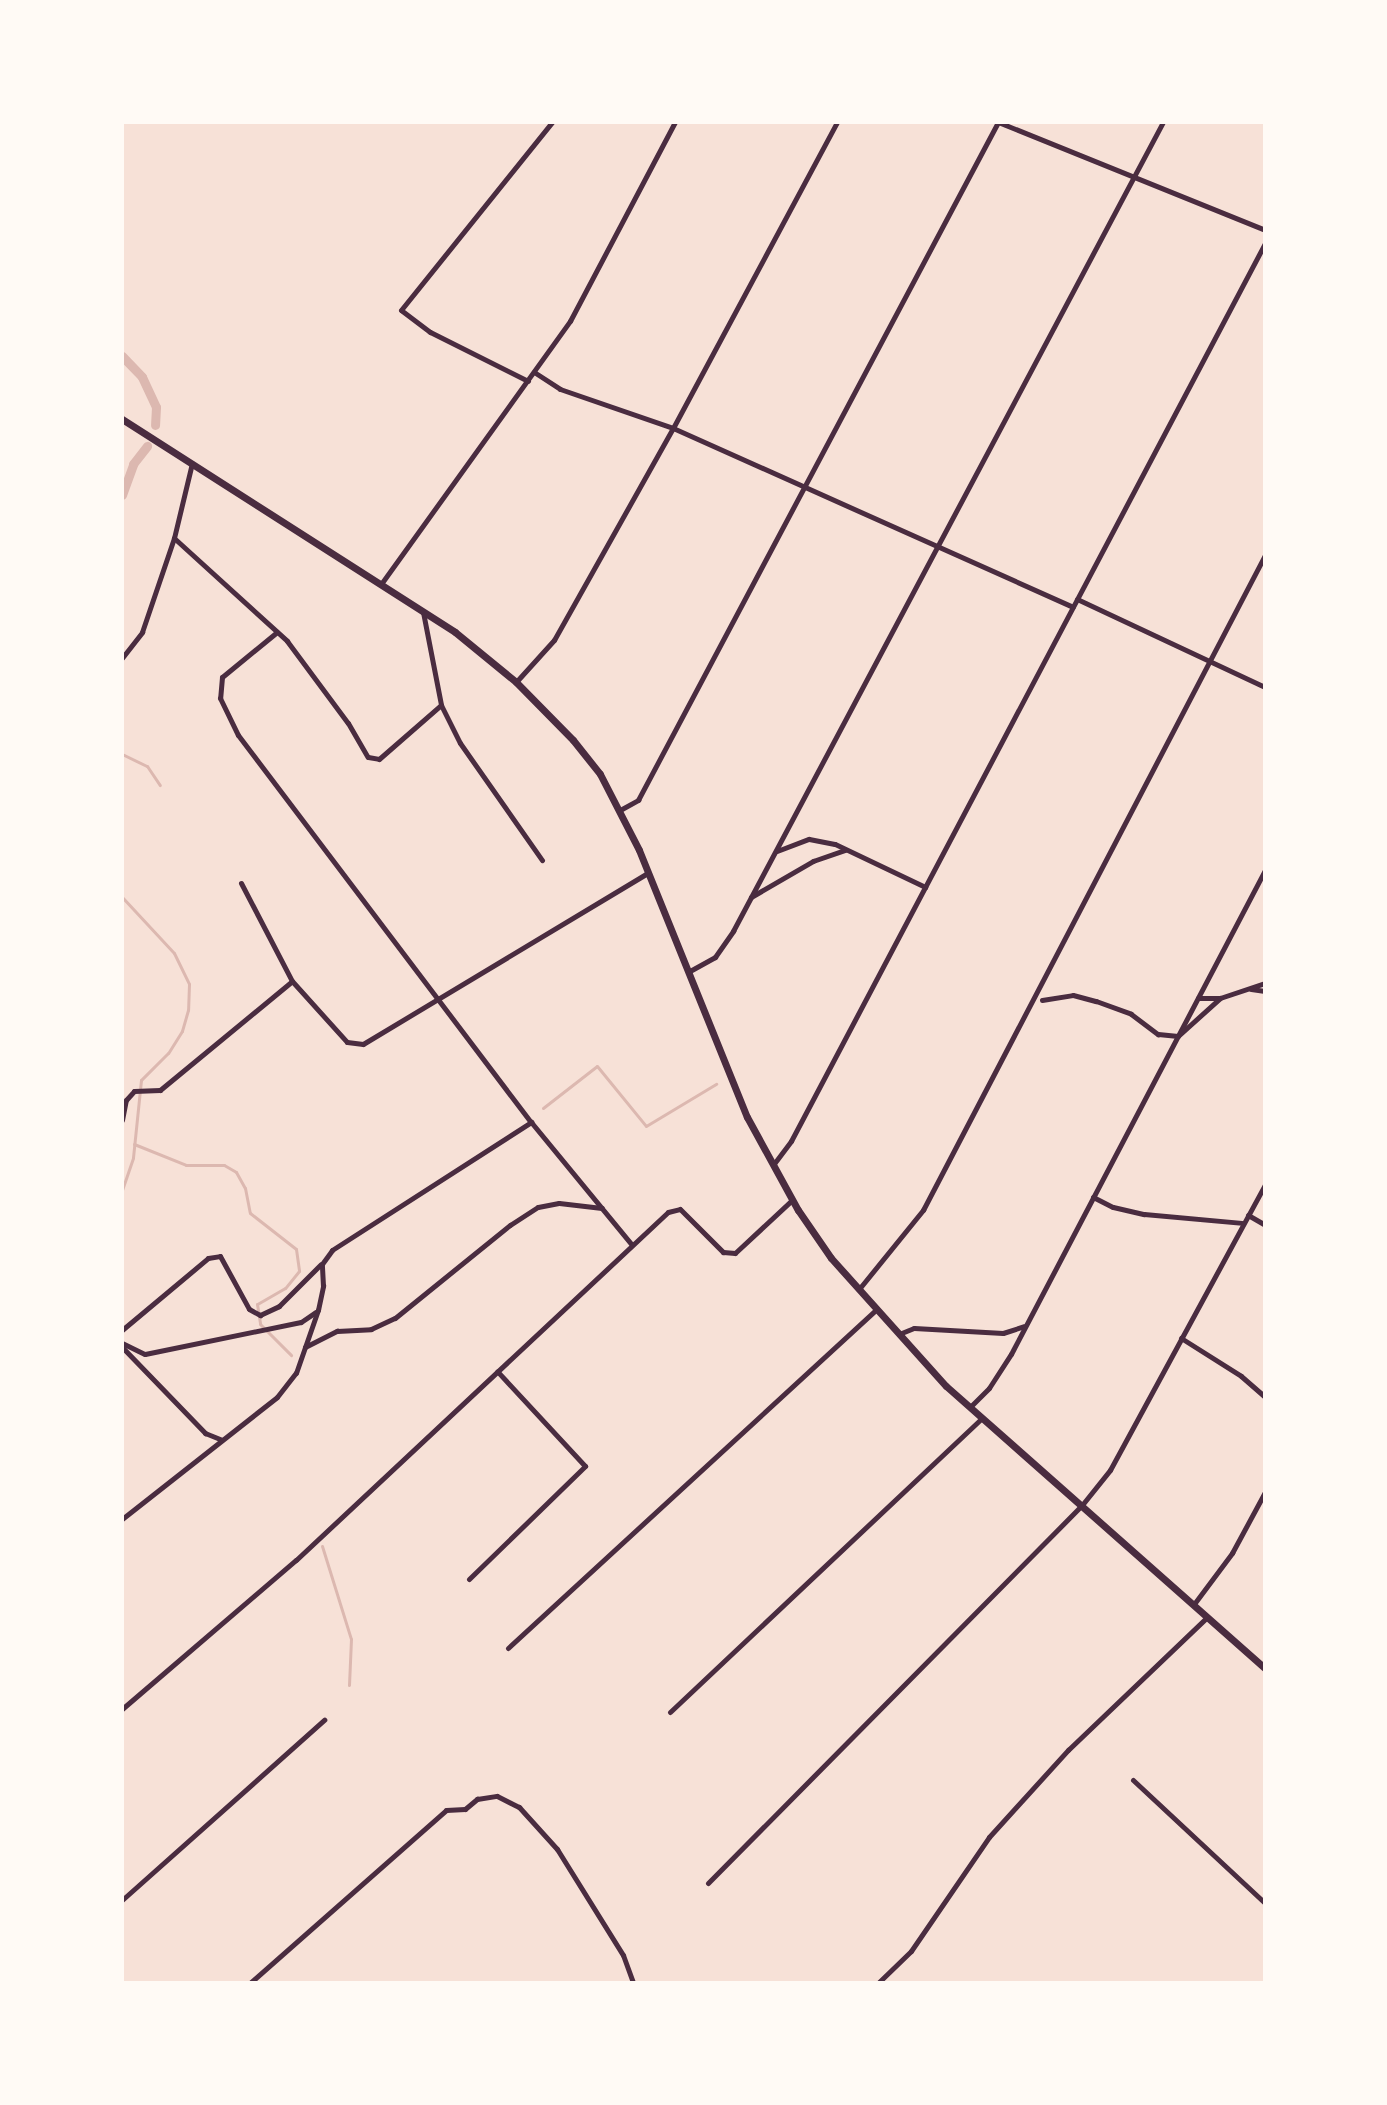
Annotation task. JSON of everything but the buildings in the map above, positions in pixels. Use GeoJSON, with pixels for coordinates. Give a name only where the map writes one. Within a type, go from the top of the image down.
{"type":"FeatureCollection","features":[{"type":"Feature","properties":{"kind":"main road"},"geometry":{"type":"LineString","coordinates":[[122,419],[423,611],[516,682],[573,740],[600,774],[620,810],[747,1117],[792,1200],[831,1258],[876,1310],[970,1407],[1265,1668]]}},
{"type":"Feature","properties":{"kind":"street"},"geometry":{"type":"LineString","coordinates":[[528,381],[430,332],[401,310],[552,122]]}},
{"type":"Feature","properties":{"kind":"street"},"geometry":{"type":"LineString","coordinates":[[381,584],[570,321],[675,122]]}},
{"type":"Feature","properties":{"kind":"street"},"geometry":{"type":"LineString","coordinates":[[516,682],[554,640],[673,428],[837,122]]}},
{"type":"Feature","properties":{"kind":"street"},"geometry":{"type":"LineString","coordinates":[[620,810],[638,800],[998,122],[1107,169],[1134,176],[1265,230]]}},
{"type":"Feature","properties":{"kind":"street"},"geometry":{"type":"LineString","coordinates":[[688,972],[715,957],[751,897],[1163,122]]}},
{"type":"Feature","properties":{"kind":"street"},"geometry":{"type":"LineString","coordinates":[[772,1166],[791,1141],[1265,243]]}},
{"type":"Feature","properties":{"kind":"street"},"geometry":{"type":"LineString","coordinates":[[534,372],[560,389],[673,428],[1073,607]]}},
{"type":"Feature","properties":{"kind":"street"},"geometry":{"type":"LineString","coordinates":[[122,658],[142,632],[174,538],[192,462]]}},
{"type":"Feature","properties":{"kind":"street"},"geometry":{"type":"LineString","coordinates":[[174,538],[277,632],[348,723],[368,757],[379,759],[441,705]]}},
{"type":"Feature","properties":{"kind":"street"},"geometry":{"type":"LineString","coordinates":[[858,1289],[923,1210],[1265,555]]}},
{"type":"Feature","properties":{"kind":"street"},"geometry":{"type":"LineString","coordinates":[[1077,599],[1265,687]]}},
{"type":"Feature","properties":{"kind":"street"},"geometry":{"type":"LineString","coordinates":[[423,611],[441,705],[460,743],[542,860]]}},
{"type":"Feature","properties":{"kind":"street"},"geometry":{"type":"LineString","coordinates":[[277,632],[222,677],[220,698],[238,735],[531,1122],[632,1245]]}},
{"type":"Feature","properties":{"kind":"street"},"geometry":{"type":"LineString","coordinates":[[776,851],[809,839],[846,849],[925,887]]}},
{"type":"Feature","properties":{"kind":"street"},"geometry":{"type":"LineString","coordinates":[[751,897],[813,861],[846,849]]}},
{"type":"Feature","properties":{"kind":"street"},"geometry":{"type":"LineString","coordinates":[[970,1407],[989,1388],[1025,1326],[1262,881],[1265,870]]}},
{"type":"Feature","properties":{"kind":"street"},"geometry":{"type":"LineString","coordinates":[[241,883],[292,981],[347,1042],[363,1044],[648,873]]}},
{"type":"Feature","properties":{"kind":"street"},"geometry":{"type":"LineString","coordinates":[[122,1120],[126,1100],[134,1091],[160,1090],[292,981]]}},
{"type":"Feature","properties":{"kind":"street"},"geometry":{"type":"LineString","coordinates":[[1198,998],[1220,998],[1265,983]]}},
{"type":"Feature","properties":{"kind":"street"},"geometry":{"type":"LineString","coordinates":[[1246,988],[1265,991]]}},
{"type":"Feature","properties":{"kind":"street"},"geometry":{"type":"LineString","coordinates":[[1042,1000],[1073,995],[1131,1014],[1158,1034],[1178,1036],[1220,998]]}},
{"type":"Feature","properties":{"kind":"street"},"geometry":{"type":"LineString","coordinates":[[122,1330],[208,1258],[220,1256],[249,1309],[260,1315],[279,1306],[332,1250],[531,1122]]}},
{"type":"Feature","properties":{"kind":"street"},"geometry":{"type":"LineString","coordinates":[[708,1883],[1082,1505],[1110,1470],[1265,1184]]}},
{"type":"Feature","properties":{"kind":"street"},"geometry":{"type":"LineString","coordinates":[[1093,1197],[1113,1207],[1144,1214],[1242,1223]]}},
{"type":"Feature","properties":{"kind":"street"},"geometry":{"type":"LineString","coordinates":[[122,1709],[296,1560],[668,1212],[680,1209],[723,1252],[735,1253],[792,1200]]}},
{"type":"Feature","properties":{"kind":"street"},"geometry":{"type":"LineString","coordinates":[[305,1347],[337,1331],[371,1329],[395,1318],[510,1225],[538,1207],[559,1203],[603,1208]]}},
{"type":"Feature","properties":{"kind":"street"},"geometry":{"type":"LineString","coordinates":[[1248,1215],[1265,1225]]}},
{"type":"Feature","properties":{"kind":"street"},"geometry":{"type":"LineString","coordinates":[[122,1519],[277,1397],[296,1373],[318,1310],[323,1286],[322,1264]]}},
{"type":"Feature","properties":{"kind":"street"},"geometry":{"type":"LineString","coordinates":[[122,1345],[145,1354],[301,1322],[318,1310]]}},
{"type":"Feature","properties":{"kind":"street"},"geometry":{"type":"LineString","coordinates":[[508,1648],[876,1310]]}},
{"type":"Feature","properties":{"kind":"street"},"geometry":{"type":"LineString","coordinates":[[899,1334],[914,1328],[1003,1333],[1025,1326]]}},
{"type":"Feature","properties":{"kind":"street"},"geometry":{"type":"LineString","coordinates":[[1181,1338],[1241,1376],[1265,1397]]}},
{"type":"Feature","properties":{"kind":"street"},"geometry":{"type":"LineString","coordinates":[[122,1345],[205,1433],[222,1440]]}},
{"type":"Feature","properties":{"kind":"street"},"geometry":{"type":"LineString","coordinates":[[469,1579],[585,1466],[497,1371]]}},
{"type":"Feature","properties":{"kind":"street"},"geometry":{"type":"LineString","coordinates":[[670,1712],[982,1418]]}},
{"type":"Feature","properties":{"kind":"street"},"geometry":{"type":"LineString","coordinates":[[1194,1604],[1232,1553],[1265,1492]]}},
{"type":"Feature","properties":{"kind":"street"},"geometry":{"type":"LineString","coordinates":[[878,1983],[911,1951],[989,1837],[1068,1750],[1208,1616]]}},
{"type":"Feature","properties":{"kind":"street"},"geometry":{"type":"LineString","coordinates":[[122,1900],[324,1720]]}},
{"type":"Feature","properties":{"kind":"street"},"geometry":{"type":"LineString","coordinates":[[1133,1780],[1265,1903]]}},
{"type":"Feature","properties":{"kind":"street"},"geometry":{"type":"LineString","coordinates":[[250,1983],[446,1810],[465,1809],[477,1799],[497,1796],[519,1807],[557,1849],[623,1955],[633,1983]]}},
{"type":"Feature","properties":{"kind":"waterway"},"geometry":{"type":"LineString","coordinates":[[122,356],[142,377],[156,407],[155,425]]}},
{"type":"Feature","properties":{"kind":"waterway"},"geometry":{"type":"LineString","coordinates":[[122,495],[133,464],[147,446]]}},
{"type":"Feature","properties":{"kind":"waterway"},"geometry":{"type":"LineString","coordinates":[[122,754],[147,766],[160,785]]}},
{"type":"Feature","properties":{"kind":"waterway"},"geometry":{"type":"LineString","coordinates":[[122,897],[174,953],[189,984],[188,1010],[182,1031],[168,1053],[141,1080],[133,1158],[122,1190]]}},
{"type":"Feature","properties":{"kind":"waterway"},"geometry":{"type":"LineString","coordinates":[[543,1108],[597,1066],[646,1126],[716,1084]]}},
{"type":"Feature","properties":{"kind":"waterway"},"geometry":{"type":"LineString","coordinates":[[134,1144],[186,1165],[224,1165],[236,1172],[245,1188],[250,1213],[296,1249],[299,1271],[285,1288],[257,1304],[260,1324],[291,1355]]}},
{"type":"Feature","properties":{"kind":"waterway"},"geometry":{"type":"LineString","coordinates":[[322,1546],[351,1639],[349,1685]]}}]}
